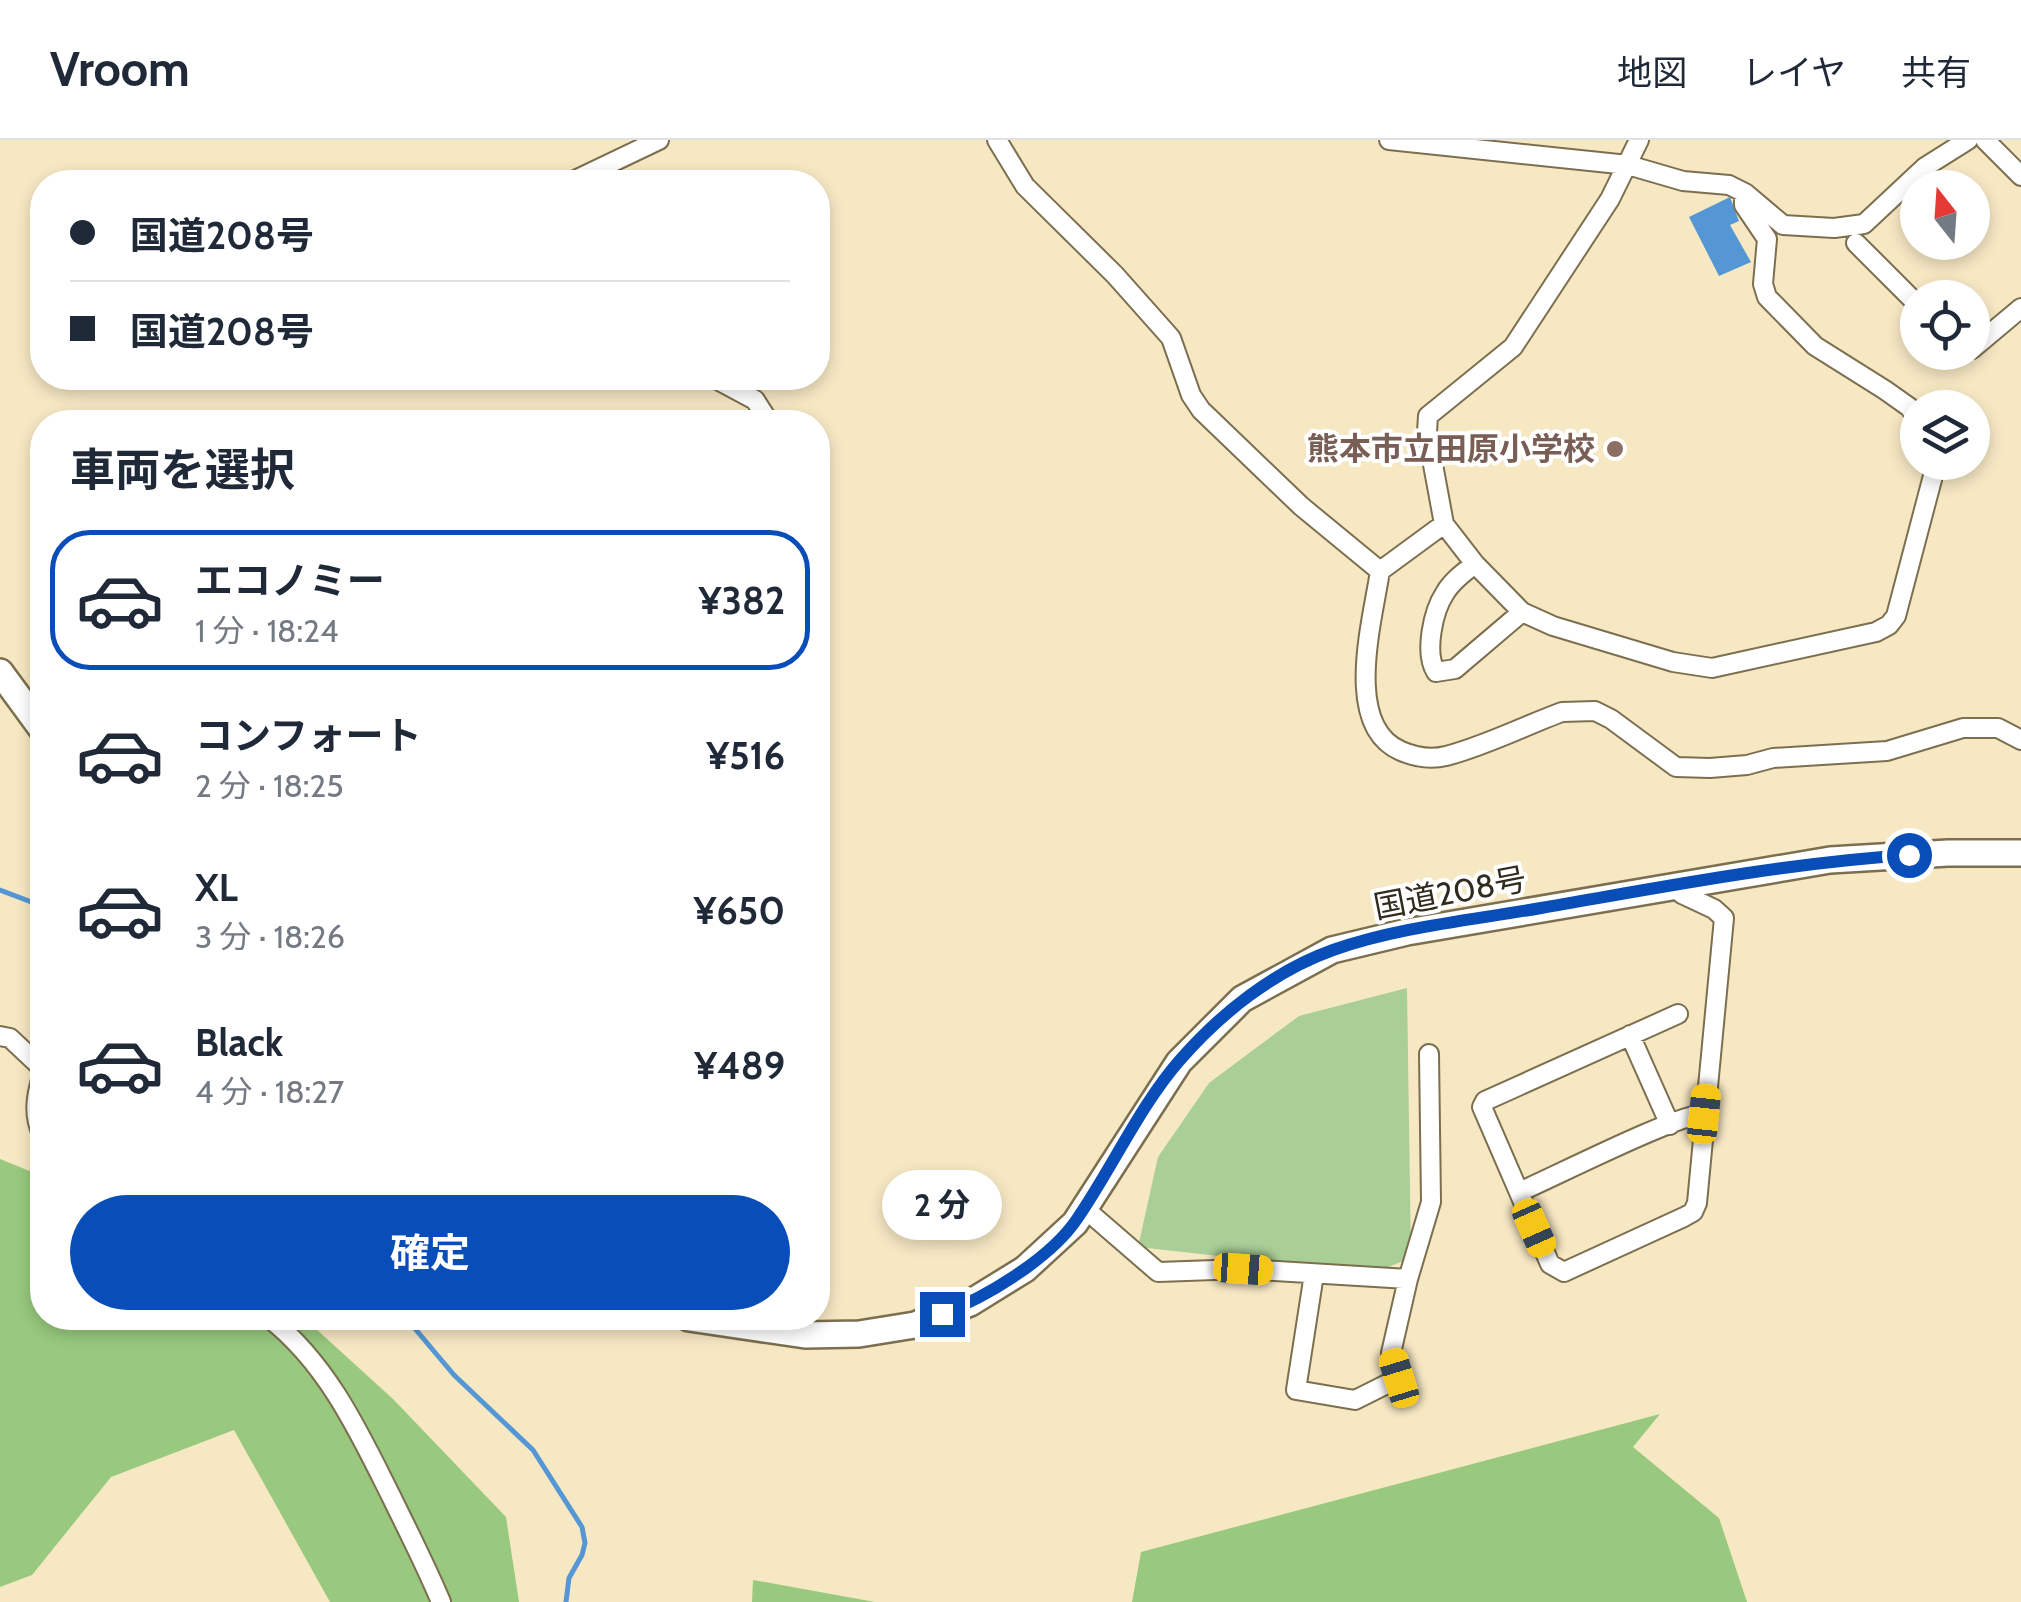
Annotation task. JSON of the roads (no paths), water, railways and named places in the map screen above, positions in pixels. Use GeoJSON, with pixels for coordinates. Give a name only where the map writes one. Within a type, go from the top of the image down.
{"type":"FeatureCollection","features":[{"type":"Feature","properties":{"kind":"highway"},"geometry":{"type":"LineString","coordinates":[[0,672],[30,713]]}},
{"type":"Feature","properties":{"kind":"highway","name":"国道208号"},"geometry":{"type":"LineString","coordinates":[[771,1330],[805,1335],[859,1334],[915,1325],[970,1303],[1025,1269],[1075,1223],[1178,1062],[1242,999],[1332,950],[1408,932],[1830,860],[2021,853]]}},
{"type":"Feature","properties":{"kind":"street"},"geometry":{"type":"LineString","coordinates":[[596,170],[659,140]]}},
{"type":"Feature","properties":{"kind":"street"},"geometry":{"type":"LineString","coordinates":[[998,140],[1025,186],[1115,275],[1171,338],[1191,395],[1201,410],[1301,506],[1380,572]]}},
{"type":"Feature","properties":{"kind":"street"},"geometry":{"type":"LineString","coordinates":[[1390,140],[1628,164],[1683,182],[1729,185],[1783,224],[1856,228],[1925,167],[1968,140]]}},
{"type":"Feature","properties":{"kind":"street"},"geometry":{"type":"LineString","coordinates":[[1640,140],[1610,199],[1513,348],[1428,416],[1427,432],[1444,524],[1475,564],[1522,612],[1553,626],[1673,662],[1712,668],[1876,632],[1889,625],[1896,616],[1932,480]]}},
{"type":"Feature","properties":{"kind":"street"},"geometry":{"type":"LineString","coordinates":[[1984,140],[2021,176]]}},
{"type":"Feature","properties":{"kind":"street"},"geometry":{"type":"LineString","coordinates":[[1744,193],[1744,205],[1767,239],[1767,297],[1815,346],[1900,401]]}},
{"type":"Feature","properties":{"kind":"street"},"geometry":{"type":"LineString","coordinates":[[1856,244],[1900,287]]}},
{"type":"Feature","properties":{"kind":"street"},"geometry":{"type":"LineString","coordinates":[[1990,334],[2021,308]]}},
{"type":"Feature","properties":{"kind":"street"},"geometry":{"type":"LineString","coordinates":[[736,390],[755,400],[761,410]]}},
{"type":"Feature","properties":{"kind":"street"},"geometry":{"type":"LineString","coordinates":[[1444,524],[1380,572],[1364,681],[1370,718],[1380,736],[1395,749],[1420,758],[1444,757],[1578,709],[1611,719],[1676,767],[1710,768],[1773,758],[1887,751],[1963,728],[1998,728],[2021,740]]}},
{"type":"Feature","properties":{"kind":"street"},"geometry":{"type":"LineString","coordinates":[[1475,564],[1447,588],[1439,602],[1431,640],[1432,666],[1436,672],[1455,669],[1522,612]]}},
{"type":"Feature","properties":{"kind":"street"},"geometry":{"type":"LineString","coordinates":[[1678,1014],[1485,1101],[1482,1108],[1550,1264],[1564,1272],[1693,1212],[1697,1203],[1724,918],[1714,908],[1682,894],[1680,884]]}},
{"type":"Feature","properties":{"kind":"street"},"geometry":{"type":"LineString","coordinates":[[1630,1034],[1670,1124]]}},
{"type":"Feature","properties":{"kind":"street"},"geometry":{"type":"LineString","coordinates":[[0,1036],[10,1038],[30,1057]]}},
{"type":"Feature","properties":{"kind":"street"},"geometry":{"type":"LineString","coordinates":[[1314,1274],[1296,1390],[1355,1400],[1399,1378],[1391,1352],[1431,1202],[1429,1054]]}},
{"type":"Feature","properties":{"kind":"street"},"geometry":{"type":"LineString","coordinates":[[1519,1192],[1670,1124],[1704,1114]]}},
{"type":"Feature","properties":{"kind":"street"},"geometry":{"type":"LineString","coordinates":[[1084,1208],[1158,1272],[1243,1269],[1408,1278]]}},
{"type":"Feature","properties":{"kind":"street"},"geometry":{"type":"LineString","coordinates":[[285,1330],[318,1367],[345,1409],[441,1602]]}},
{"type":"Feature","properties":{"kind":"water"},"geometry":{"type":"Polygon","coordinates":[[[1730,197],[1739,221],[1730,225],[1751,262],[1719,276],[1689,217],[1730,197]]]}},
{"type":"Feature","properties":{"kind":"waterway"},"geometry":{"type":"LineString","coordinates":[[0,890],[30,901]]}},
{"type":"Feature","properties":{"kind":"waterway"},"geometry":{"type":"LineString","coordinates":[[416,1330],[454,1375],[533,1450],[582,1527],[585,1543],[569,1578],[566,1602]]}},
{"type":"Feature","properties":{"kind":"place","name":"熊本市立田原小学校"},"geometry":{"type":"Point","coordinates":[1615,449]}}]}
